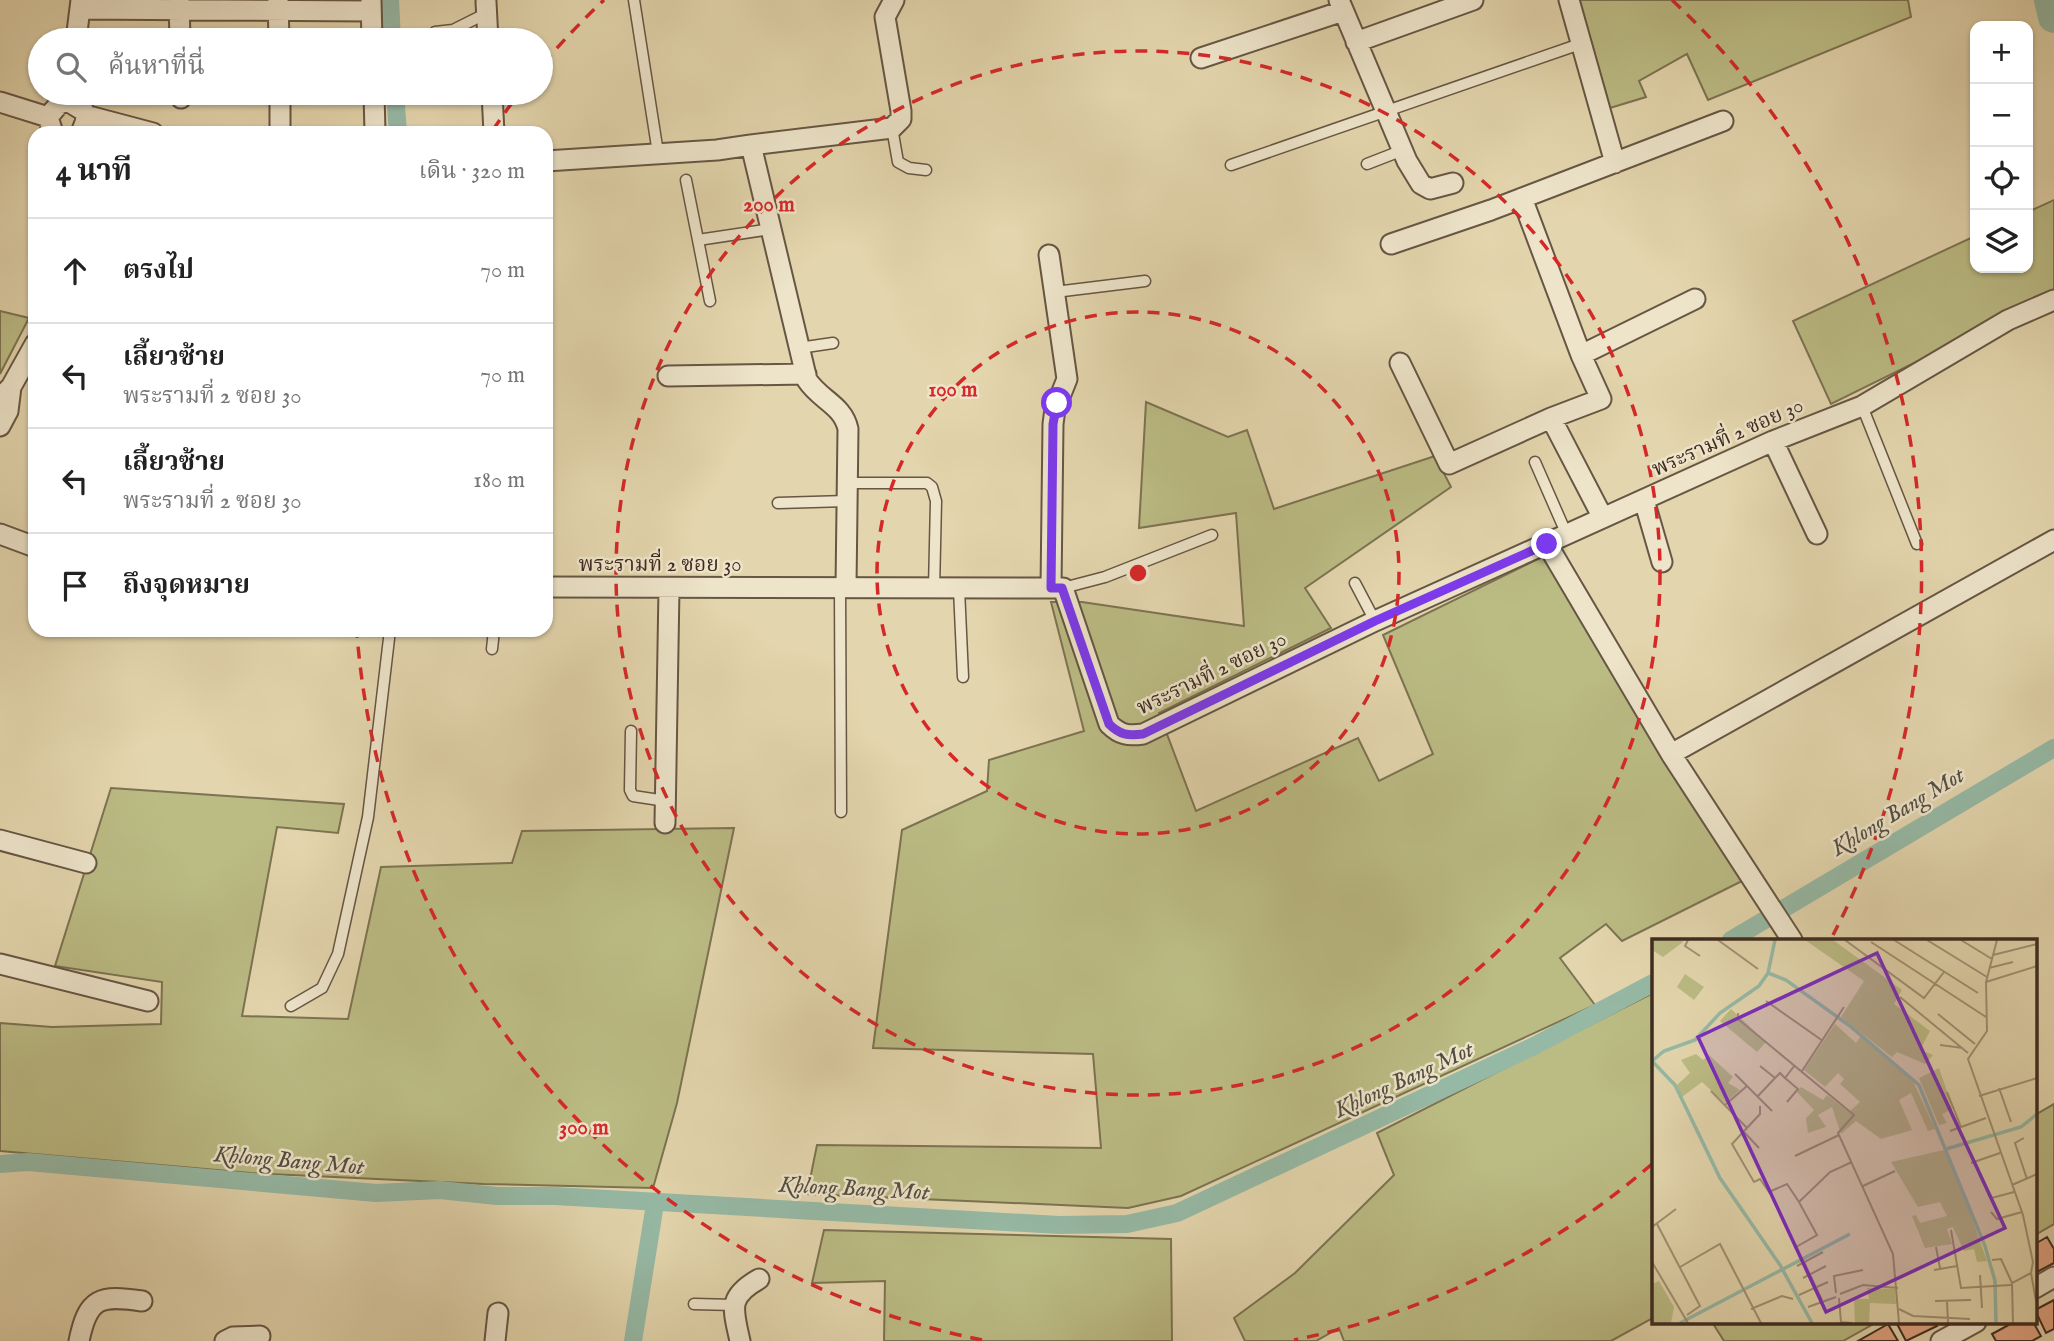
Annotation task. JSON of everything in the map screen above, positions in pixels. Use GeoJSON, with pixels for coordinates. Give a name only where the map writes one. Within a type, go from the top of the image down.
{"type":"FeatureCollection","features":[{"type":"Feature","properties":{"kind":"street"},"geometry":{"type":"LineString","coordinates":[[553,160],[751,145],[892,128],[901,119],[886,16],[894,0]]}},
{"type":"Feature","properties":{"kind":"street"},"geometry":{"type":"LineString","coordinates":[[1356,42],[1473,0]]}},
{"type":"Feature","properties":{"kind":"street"},"geometry":{"type":"LineString","coordinates":[[1569,0],[1615,163]]}},
{"type":"Feature","properties":{"kind":"street"},"geometry":{"type":"LineString","coordinates":[[78,28],[81,5],[371,5],[372,28]]}},
{"type":"Feature","properties":{"kind":"street"},"geometry":{"type":"LineString","coordinates":[[278,5],[279,28]]}},
{"type":"Feature","properties":{"kind":"street"},"geometry":{"type":"LineString","coordinates":[[1201,58],[1341,5],[1403,150],[1426,188],[1452,183]]}},
{"type":"Feature","properties":{"kind":"street"},"geometry":{"type":"LineString","coordinates":[[179,6],[180,28]]}},
{"type":"Feature","properties":{"kind":"street"},"geometry":{"type":"LineString","coordinates":[[486,7],[487,28]]}},
{"type":"Feature","properties":{"kind":"street"},"geometry":{"type":"LineString","coordinates":[[0,102],[51,125],[53,109],[58,105]]}},
{"type":"Feature","properties":{"kind":"street"},"geometry":{"type":"LineString","coordinates":[[78,105],[83,124]]}},
{"type":"Feature","properties":{"kind":"street"},"geometry":{"type":"LineString","coordinates":[[279,105],[280,126]]}},
{"type":"Feature","properties":{"kind":"street"},"geometry":{"type":"LineString","coordinates":[[374,105],[375,126]]}},
{"type":"Feature","properties":{"kind":"street"},"geometry":{"type":"LineString","coordinates":[[493,105],[494,126]]}},
{"type":"Feature","properties":{"kind":"street"},"geometry":{"type":"LineString","coordinates":[[1391,244],[1522,198],[1723,121]]}},
{"type":"Feature","properties":{"kind":"street"},"geometry":{"type":"LineString","coordinates":[[751,145],[806,374],[814,390],[845,416],[847,492],[843,587]]}},
{"type":"Feature","properties":{"kind":"street"},"geometry":{"type":"LineString","coordinates":[[1400,363],[1449,464],[1551,418],[1601,399],[1581,355],[1522,198]]}},
{"type":"Feature","properties":{"kind":"street"},"geometry":{"type":"LineString","coordinates":[[1049,256],[1067,379],[1055,409],[1053,424],[1057,588]]}},
{"type":"Feature","properties":{"kind":"street"},"geometry":{"type":"LineString","coordinates":[[1581,355],[1695,299]]}},
{"type":"Feature","properties":{"kind":"street","name":"พระรามที่ 2 ซอย 30"},"geometry":{"type":"LineString","coordinates":[[553,587],[1057,588],[1109,724],[1118,732],[1129,736],[1143,734],[1375,621],[1773,441],[1862,406],[2008,320],[2054,300]]}},
{"type":"Feature","properties":{"kind":"street"},"geometry":{"type":"LineString","coordinates":[[0,426],[8,411],[5,393],[28,355]]}},
{"type":"Feature","properties":{"kind":"street"},"geometry":{"type":"LineString","coordinates":[[667,376],[806,374]]}},
{"type":"Feature","properties":{"kind":"street"},"geometry":{"type":"LineString","coordinates":[[1551,418],[1603,518]]}},
{"type":"Feature","properties":{"kind":"street"},"geometry":{"type":"LineString","coordinates":[[1773,441],[1817,534]]}},
{"type":"Feature","properties":{"kind":"street"},"geometry":{"type":"LineString","coordinates":[[1644,500],[1662,562]]}},
{"type":"Feature","properties":{"kind":"street"},"geometry":{"type":"LineString","coordinates":[[0,534],[28,544]]}},
{"type":"Feature","properties":{"kind":"street"},"geometry":{"type":"LineString","coordinates":[[1671,754],[2054,540]]}},
{"type":"Feature","properties":{"kind":"street"},"geometry":{"type":"LineString","coordinates":[[1547,544],[1671,754],[1792,939]]}},
{"type":"Feature","properties":{"kind":"street"},"geometry":{"type":"LineString","coordinates":[[665,823],[670,589]]}},
{"type":"Feature","properties":{"kind":"street"},"geometry":{"type":"LineString","coordinates":[[0,840],[86,863]]}},
{"type":"Feature","properties":{"kind":"street"},"geometry":{"type":"LineString","coordinates":[[0,964],[148,1000]]}},
{"type":"Feature","properties":{"kind":"street"},"geometry":{"type":"LineString","coordinates":[[2036,1288],[2054,1277]]}},
{"type":"Feature","properties":{"kind":"street"},"geometry":{"type":"LineString","coordinates":[[740,1341],[734,1305],[741,1289],[759,1279]]}},
{"type":"Feature","properties":{"kind":"street"},"geometry":{"type":"LineString","coordinates":[[79,1341],[84,1316],[91,1306],[101,1300],[142,1301]]}},
{"type":"Feature","properties":{"kind":"street"},"geometry":{"type":"LineString","coordinates":[[495,1341],[498,1313]]}},
{"type":"Feature","properties":{"kind":"street"},"geometry":{"type":"LineString","coordinates":[[1941,1341],[1972,1324]]}},
{"type":"Feature","properties":{"kind":"street"},"geometry":{"type":"LineString","coordinates":[[225,1341],[233,1337],[260,1336]]}},
{"type":"Feature","properties":{"kind":"lane"},"geometry":{"type":"LineString","coordinates":[[634,0],[658,153]]}},
{"type":"Feature","properties":{"kind":"lane"},"geometry":{"type":"LineString","coordinates":[[456,28],[486,7]]}},
{"type":"Feature","properties":{"kind":"lane"},"geometry":{"type":"LineString","coordinates":[[1231,165],[1580,44]]}},
{"type":"Feature","properties":{"kind":"lane"},"geometry":{"type":"LineString","coordinates":[[892,128],[898,162],[909,168],[926,170]]}},
{"type":"Feature","properties":{"kind":"lane"},"geometry":{"type":"LineString","coordinates":[[1367,164],[1403,150]]}},
{"type":"Feature","properties":{"kind":"lane"},"geometry":{"type":"LineString","coordinates":[[686,180],[710,301]]}},
{"type":"Feature","properties":{"kind":"lane"},"geometry":{"type":"LineString","coordinates":[[698,240],[771,229]]}},
{"type":"Feature","properties":{"kind":"lane"},"geometry":{"type":"LineString","coordinates":[[1055,292],[1145,281]]}},
{"type":"Feature","properties":{"kind":"lane"},"geometry":{"type":"LineString","coordinates":[[799,348],[833,343]]}},
{"type":"Feature","properties":{"kind":"lane"},"geometry":{"type":"LineString","coordinates":[[1862,406],[1917,544]]}},
{"type":"Feature","properties":{"kind":"lane"},"geometry":{"type":"LineString","coordinates":[[1535,462],[1567,535]]}},
{"type":"Feature","properties":{"kind":"lane"},"geometry":{"type":"LineString","coordinates":[[778,503],[847,492],[927,484],[932,487],[936,501],[934,589]]}},
{"type":"Feature","properties":{"kind":"lane"},"geometry":{"type":"LineString","coordinates":[[1057,588],[1105,578],[1212,535]]}},
{"type":"Feature","properties":{"kind":"lane"},"geometry":{"type":"LineString","coordinates":[[1355,583],[1375,621]]}},
{"type":"Feature","properties":{"kind":"lane"},"geometry":{"type":"LineString","coordinates":[[841,812],[843,587]]}},
{"type":"Feature","properties":{"kind":"lane"},"geometry":{"type":"LineString","coordinates":[[959,589],[963,677]]}},
{"type":"Feature","properties":{"kind":"lane"},"geometry":{"type":"LineString","coordinates":[[291,1006],[322,988],[338,954],[368,817],[389,637]]}},
{"type":"Feature","properties":{"kind":"lane"},"geometry":{"type":"LineString","coordinates":[[492,649],[493,637]]}},
{"type":"Feature","properties":{"kind":"lane"},"geometry":{"type":"LineString","coordinates":[[631,731],[630,790],[633,796],[666,801]]}},
{"type":"Feature","properties":{"kind":"lane"},"geometry":{"type":"LineString","coordinates":[[694,1304],[734,1305]]}},
{"type":"Feature","properties":{"kind":"green space"},"geometry":{"type":"Polygon","coordinates":[[[1579,0],[1908,0],[1911,17],[1708,100],[1687,54],[1639,81],[1646,97],[1610,108],[1579,0]]]}},
{"type":"Feature","properties":{"kind":"green space"},"geometry":{"type":"Polygon","coordinates":[[[2054,200],[2054,294],[1831,404],[1793,321],[1970,238],[1970,273],[2033,273],[2033,210],[2054,200]]]}},
{"type":"Feature","properties":{"kind":"green space"},"geometry":{"type":"Polygon","coordinates":[[[0,311],[28,320],[0,374],[0,311]]]}},
{"type":"Feature","properties":{"kind":"green space"},"geometry":{"type":"Polygon","coordinates":[[[1146,402],[1228,437],[1247,430],[1274,509],[1435,456],[1451,487],[1305,588],[1331,628],[1159,713],[1196,811],[1358,738],[1379,781],[1433,754],[1383,635],[1546,555],[1742,881],[1622,941],[1606,924],[1560,958],[1595,1005],[1181,1196],[1128,1208],[807,1194],[817,1145],[1101,1148],[1093,1054],[873,1048],[902,830],[987,791],[989,760],[1084,731],[1051,602],[1082,602],[1244,626],[1236,513],[1139,528],[1146,402]]]}},
{"type":"Feature","properties":{"kind":"green space"},"geometry":{"type":"Polygon","coordinates":[[[111,788],[344,804],[338,833],[277,827],[242,1016],[348,1019],[381,867],[512,863],[522,831],[734,828],[677,1103],[653,1188],[484,1184],[251,1173],[0,1151],[0,1023],[52,1027],[161,1024],[162,982],[55,966],[111,788]]]}},
{"type":"Feature","properties":{"kind":"green space"},"geometry":{"type":"Polygon","coordinates":[[[1652,994],[1652,1319],[1611,1341],[1344,1341],[1339,1328],[1316,1341],[1245,1341],[1234,1318],[1295,1273],[1394,1175],[1377,1133],[1652,994]]]}},
{"type":"Feature","properties":{"kind":"green space"},"geometry":{"type":"Polygon","coordinates":[[[2054,1104],[2054,1224],[2036,1234],[2036,1114],[2054,1104]]]}},
{"type":"Feature","properties":{"kind":"green space"},"geometry":{"type":"Polygon","coordinates":[[[824,1230],[1171,1239],[1172,1341],[884,1341],[885,1281],[812,1283],[824,1230]]]}},
{"type":"Feature","properties":{"kind":"green space"},"geometry":{"type":"Polygon","coordinates":[[[1713,1324],[1873,1324],[1843,1341],[1724,1341],[1713,1324]]]}},
{"type":"Feature","properties":{"kind":"building"},"geometry":{"type":"Polygon","coordinates":[[[2047,1237],[2054,1249],[2054,1263],[2036,1272],[2036,1243],[2047,1237]]]}},
{"type":"Feature","properties":{"kind":"building"},"geometry":{"type":"Polygon","coordinates":[[[2054,1300],[2054,1329],[2046,1333],[2036,1309],[2054,1300]]]}},
{"type":"Feature","properties":{"kind":"building"},"geometry":{"type":"Polygon","coordinates":[[[1888,1324],[1898,1341],[1858,1341],[1888,1324]]]}},
{"type":"Feature","properties":{"kind":"building"},"geometry":{"type":"Polygon","coordinates":[[[1897,1324],[1936,1324],[1937,1326],[1906,1341],[1897,1324]]]}},
{"type":"Feature","properties":{"kind":"building"},"geometry":{"type":"Polygon","coordinates":[[[2010,1324],[2034,1324],[2041,1336],[2032,1341],[1996,1341],[1992,1334],[2010,1324]]]}},
{"type":"Feature","properties":{"kind":"waterway"},"geometry":{"type":"LineString","coordinates":[[390,0],[391,28]]}},
{"type":"Feature","properties":{"kind":"waterway"},"geometry":{"type":"LineString","coordinates":[[2050,0],[2054,17]]}},
{"type":"Feature","properties":{"kind":"waterway"},"geometry":{"type":"LineString","coordinates":[[396,105],[397,126]]}},
{"type":"Feature","properties":{"kind":"waterway","name":"Khlong Bang Mot"},"geometry":{"type":"LineString","coordinates":[[1733,939],[2054,748]]}},
{"type":"Feature","properties":{"kind":"waterway","name":"Khlong Bang Mot"},"geometry":{"type":"LineString","coordinates":[[0,1164],[28,1162],[376,1193],[440,1190],[497,1196],[555,1196],[1059,1225],[1127,1224],[1177,1213],[1534,1046],[1652,984]]}},
{"type":"Feature","properties":{"kind":"waterway"},"geometry":{"type":"LineString","coordinates":[[633,1341],[655,1204]]}},
{"type":"Feature","properties":{"kind":"route"},"geometry":{"type":"LineString","coordinates":[[1057,403],[1053,424],[1051,588],[1062,588],[1109,724],[1118,732],[1129,736],[1143,734],[1375,621],[1547,544]]}}]}
